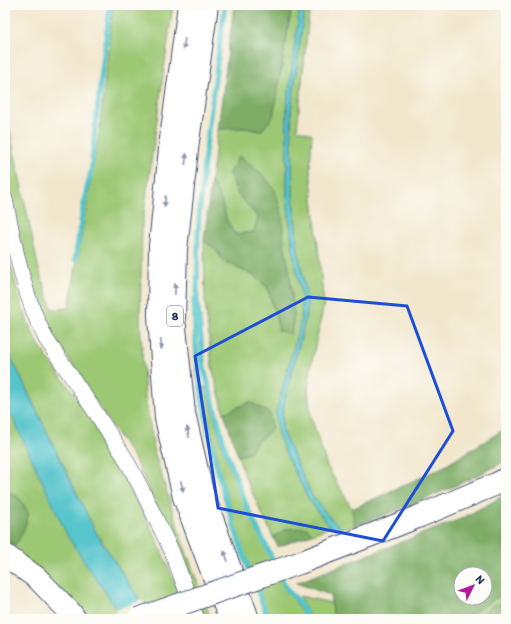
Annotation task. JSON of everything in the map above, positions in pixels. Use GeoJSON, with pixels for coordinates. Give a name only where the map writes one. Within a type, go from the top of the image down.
{"type":"FeatureCollection","features":[{"type":"Feature","properties":{"kind":"main road","name":"8"},"geometry":{"type":"LineString","coordinates":[[189,5],[171,139],[160,246],[159,316],[166,418],[182,490],[230,619]]}},
{"type":"Feature","properties":{"kind":"main road","name":"8"},"geometry":{"type":"LineString","coordinates":[[207,5],[176,249],[174,319],[184,413],[201,488],[248,619]]}},
{"type":"Feature","properties":{"kind":"main road"},"geometry":{"type":"LineString","coordinates":[[138,619],[302,562],[420,516],[506,479]]}},
{"type":"Feature","properties":{"kind":"main road"},"geometry":{"type":"LineString","coordinates":[[5,555],[37,578],[75,619]]}},
{"type":"Feature","properties":{"kind":"street"},"geometry":{"type":"LineString","coordinates":[[5,199],[20,272],[36,319],[46,339],[124,456],[172,552],[197,619]]}},
{"type":"Feature","properties":{"kind":"highlighted area"},"geometry":{"type":"Polygon","coordinates":[[[308,297],[407,306],[453,431],[383,541],[218,508],[195,356],[308,297]]]}},
{"type":"Feature","properties":{"kind":"green space"},"geometry":{"type":"Polygon","coordinates":[[[113,5],[173,5],[142,227],[140,320],[145,397],[155,455],[183,543],[211,619],[205,619],[176,548],[135,460],[47,325],[31,286],[5,168],[5,107],[39,270],[52,309],[69,308],[99,133],[113,5]]]}},
{"type":"Feature","properties":{"kind":"green space"},"geometry":{"type":"Polygon","coordinates":[[[234,5],[292,5],[273,117],[261,131],[245,128],[218,129],[234,5]]]}},
{"type":"Feature","properties":{"kind":"green space"},"geometry":{"type":"Polygon","coordinates":[[[292,5],[300,5],[287,106],[287,196],[293,252],[302,298],[301,320],[276,413],[277,431],[285,452],[309,500],[330,527],[312,534],[307,528],[287,529],[273,537],[246,480],[238,456],[250,453],[256,442],[265,436],[261,409],[250,402],[224,413],[212,367],[205,302],[204,240],[217,251],[223,261],[253,275],[267,287],[279,331],[294,315],[289,270],[284,243],[237,193],[258,217],[254,232],[235,235],[227,221],[220,197],[211,181],[218,129],[245,128],[261,131],[281,71],[292,5]]]}},
{"type":"Feature","properties":{"kind":"green space"},"geometry":{"type":"Polygon","coordinates":[[[305,5],[310,5],[297,129],[312,134],[310,168],[324,304],[311,366],[308,391],[311,417],[327,466],[352,509],[355,526],[341,528],[331,519],[312,496],[282,431],[282,415],[304,326],[307,299],[298,251],[293,196],[291,111],[305,5]]]}},
{"type":"Feature","properties":{"kind":"green space"},"geometry":{"type":"Polygon","coordinates":[[[239,156],[262,174],[275,190],[282,215],[284,243],[289,270],[294,315],[291,334],[279,331],[267,287],[253,275],[223,261],[217,251],[204,240],[211,181],[220,197],[227,221],[235,234],[254,232],[258,217],[237,193],[229,173],[239,156]]]}},
{"type":"Feature","properties":{"kind":"green space"},"geometry":{"type":"Polygon","coordinates":[[[5,242],[18,294],[32,332],[49,361],[92,418],[127,478],[156,538],[189,619],[152,619],[95,531],[5,345],[5,242]]]}},
{"type":"Feature","properties":{"kind":"green space"},"geometry":{"type":"Polygon","coordinates":[[[202,387],[206,387],[223,450],[246,508],[287,592],[295,601],[305,619],[269,619],[241,544],[219,468],[202,387]]]}},
{"type":"Feature","properties":{"kind":"green space"},"geometry":{"type":"Polygon","coordinates":[[[5,401],[32,457],[123,619],[84,619],[5,545],[5,539],[15,545],[20,499],[5,489],[5,401]]]}},
{"type":"Feature","properties":{"kind":"green space"},"geometry":{"type":"Polygon","coordinates":[[[250,402],[270,413],[272,429],[256,442],[250,453],[238,456],[224,413],[250,402]]]}},
{"type":"Feature","properties":{"kind":"green space"},"geometry":{"type":"Polygon","coordinates":[[[506,428],[506,461],[451,488],[355,526],[352,509],[445,466],[506,428]]]}},
{"type":"Feature","properties":{"kind":"green space"},"geometry":{"type":"Polygon","coordinates":[[[5,489],[20,499],[29,514],[22,534],[15,545],[5,539],[5,489]]]}},
{"type":"Feature","properties":{"kind":"green space"},"geometry":{"type":"Polygon","coordinates":[[[506,494],[506,592],[493,600],[493,566],[453,566],[453,606],[484,606],[463,619],[334,619],[330,595],[296,583],[463,518],[506,494]]]}},
{"type":"Feature","properties":{"kind":"green space"},"geometry":{"type":"Polygon","coordinates":[[[307,528],[312,534],[278,547],[273,537],[287,529],[307,528]]]}},
{"type":"Feature","properties":{"kind":"green space"},"geometry":{"type":"Polygon","coordinates":[[[506,592],[506,602],[493,606],[493,600],[506,592]]]}},
{"type":"Feature","properties":{"kind":"green space"},"geometry":{"type":"Polygon","coordinates":[[[300,596],[332,603],[334,619],[311,619],[300,599],[300,596]]]}},
{"type":"Feature","properties":{"kind":"green space"},"geometry":{"type":"Polygon","coordinates":[[[506,602],[496,619],[478,619],[492,606],[506,602]]]}},
{"type":"Feature","properties":{"kind":"green space"},"geometry":{"type":"Polygon","coordinates":[[[484,606],[492,606],[478,619],[463,619],[484,606]]]}},
{"type":"Feature","properties":{"kind":"water"},"geometry":{"type":"Polygon","coordinates":[[[300,5],[305,5],[291,111],[293,196],[298,251],[307,299],[307,312],[286,394],[282,415],[282,431],[312,496],[331,519],[341,528],[340,530],[330,527],[309,500],[285,452],[277,431],[276,413],[301,320],[302,299],[293,252],[287,196],[287,106],[300,5]]]}},
{"type":"Feature","properties":{"kind":"water"},"geometry":{"type":"Polygon","coordinates":[[[5,345],[95,531],[152,619],[123,619],[68,537],[5,401],[5,345]]]}},
{"type":"Feature","properties":{"kind":"pier"},"geometry":{"type":"Polygon","coordinates":[[[142,600],[154,619],[120,619],[114,610],[142,600]]]}},
{"type":"Feature","properties":{"kind":"waterway"},"geometry":{"type":"LineString","coordinates":[[75,260],[84,201],[91,171],[110,5]]}},
{"type":"Feature","properties":{"kind":"waterway"},"geometry":{"type":"LineString","coordinates":[[225,5],[204,162],[198,231],[197,297],[204,368],[226,451],[247,507],[276,566]]}},
{"type":"Feature","properties":{"kind":"waterway"},"geometry":{"type":"LineString","coordinates":[[194,299],[198,369],[210,439],[228,508],[251,575]]}},
{"type":"Feature","properties":{"kind":"waterway"},"geometry":{"type":"LineString","coordinates":[[280,575],[288,591],[297,599],[308,619]]}},
{"type":"Feature","properties":{"kind":"waterway"},"geometry":{"type":"LineString","coordinates":[[255,584],[268,619]]}}]}
